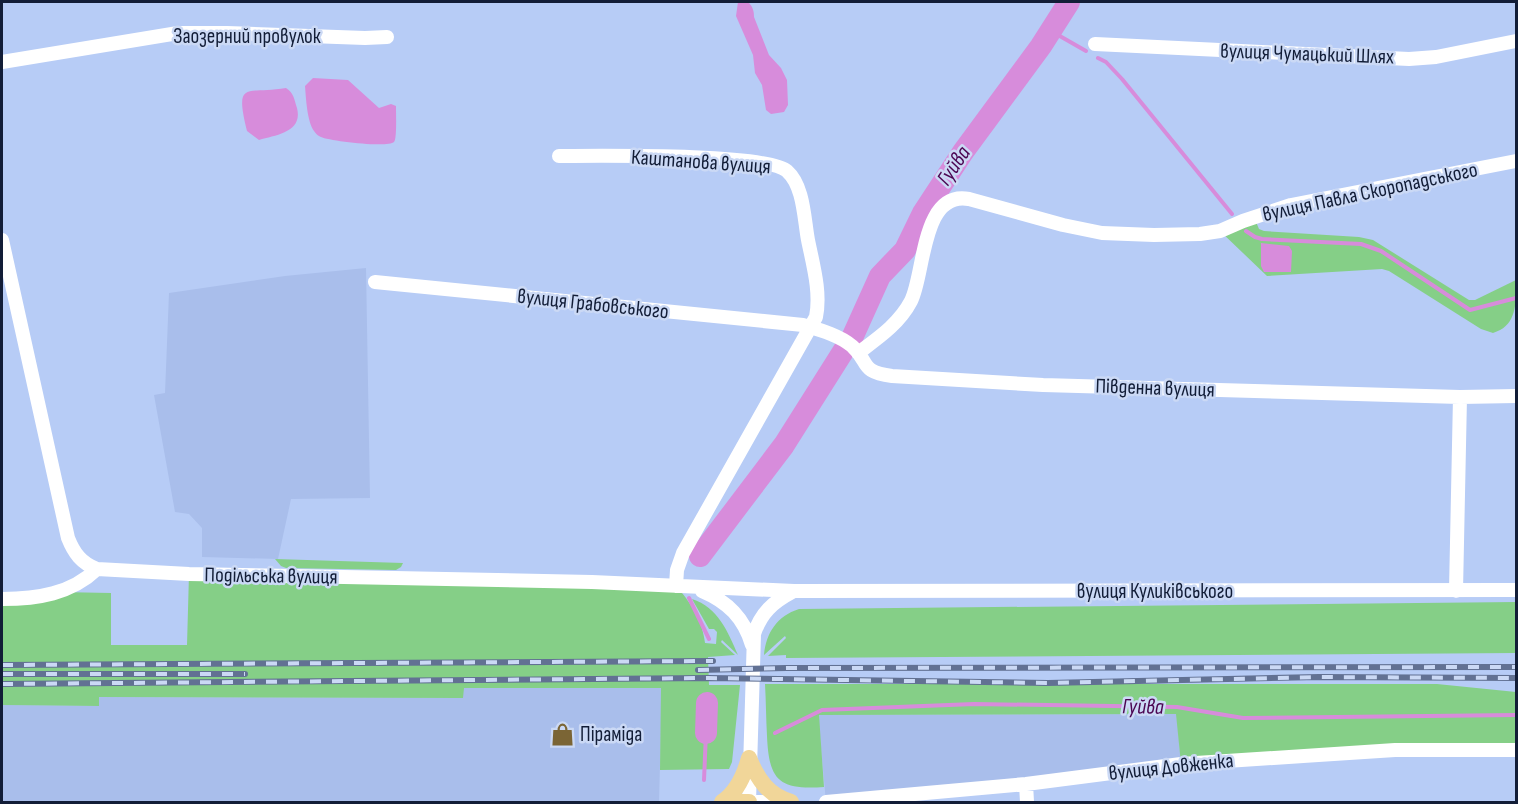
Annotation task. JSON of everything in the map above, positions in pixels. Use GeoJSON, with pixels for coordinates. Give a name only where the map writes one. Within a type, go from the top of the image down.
{"type":"FeatureCollection","features":[{"type":"Feature","properties":{"kind":"main road"},"geometry":{"type":"LineString","coordinates":[[722,802],[742,780],[749,759]]}},
{"type":"Feature","properties":{"kind":"main road"},"geometry":{"type":"LineString","coordinates":[[749,759],[754,772],[768,789],[790,802]]}},
{"type":"Feature","properties":{"kind":"main road"},"geometry":{"type":"LineString","coordinates":[[742,802],[748,802]]}},
{"type":"Feature","properties":{"kind":"street","name":"Заозерний провулок"},"geometry":{"type":"LineString","coordinates":[[2,62],[178,33],[387,37]]}},
{"type":"Feature","properties":{"kind":"street","name":"вулиця Чумацький Шлях"},"geometry":{"type":"LineString","coordinates":[[1095,44],[1409,58],[1436,57],[1516,41]]}},
{"type":"Feature","properties":{"kind":"street","name":"Каштанова вулиця"},"geometry":{"type":"LineString","coordinates":[[559,156],[742,160],[774,164],[787,171],[799,191],[815,276],[816,317],[683,553],[677,570],[682,586]]}},
{"type":"Feature","properties":{"kind":"street","name":"вулиця Павла Скоропадського"},"geometry":{"type":"LineString","coordinates":[[858,353],[888,330],[904,311],[917,285],[923,249],[934,219],[945,203],[956,197],[1102,233],[1200,234],[1220,231],[1291,205],[1516,161]]}},
{"type":"Feature","properties":{"kind":"street"},"geometry":{"type":"LineString","coordinates":[[2,240],[68,538],[79,558],[89,566],[98,569]]}},
{"type":"Feature","properties":{"kind":"street","name":"вулиця Грабовського"},"geometry":{"type":"LineString","coordinates":[[375,282],[811,327]]}},
{"type":"Feature","properties":{"kind":"street","name":"Південна вулиця"},"geometry":{"type":"LineString","coordinates":[[811,327],[841,339],[851,346],[869,369],[879,374],[892,376],[1043,386],[1460,397],[1516,396]]}},
{"type":"Feature","properties":{"kind":"street"},"geometry":{"type":"LineString","coordinates":[[1456,591],[1460,397]]}},
{"type":"Feature","properties":{"kind":"street"},"geometry":{"type":"LineString","coordinates":[[2,599],[31,598],[59,592],[78,585],[98,569]]}},
{"type":"Feature","properties":{"kind":"street","name":"Подільська вулиця"},"geometry":{"type":"LineString","coordinates":[[98,569],[189,574],[682,586],[794,591]]}},
{"type":"Feature","properties":{"kind":"street"},"geometry":{"type":"LineString","coordinates":[[682,586],[717,597],[728,605],[742,622],[752,647]]}},
{"type":"Feature","properties":{"kind":"street","name":"вулиця Куликівського"},"geometry":{"type":"LineString","coordinates":[[794,591],[1516,590]]}},
{"type":"Feature","properties":{"kind":"street"},"geometry":{"type":"LineString","coordinates":[[765,802],[748,802],[752,647],[757,626],[765,612],[778,599],[794,591]]}},
{"type":"Feature","properties":{"kind":"street","name":"вулиця Довженка"},"geometry":{"type":"LineString","coordinates":[[826,802],[1026,784],[1181,764],[1395,750],[1516,750]]}},
{"type":"Feature","properties":{"kind":"street"},"geometry":{"type":"LineString","coordinates":[[1026,784],[1027,802]]}},
{"type":"Feature","properties":{"kind":"shaded area"},"geometry":{"type":"Polygon","coordinates":[[[738,2],[748,2],[751,6],[769,55],[781,68],[787,80],[788,105],[784,112],[771,114],[766,110],[762,85],[755,73],[753,55],[736,16],[738,2]]]}},
{"type":"Feature","properties":{"kind":"shaded area"},"geometry":{"type":"Polygon","coordinates":[[[313,78],[348,80],[379,108],[391,104],[396,106],[394,142],[389,144],[358,143],[326,139],[318,135],[314,131],[307,109],[305,86],[313,78]]]}},
{"type":"Feature","properties":{"kind":"shaded area"},"geometry":{"type":"Polygon","coordinates":[[[286,88],[292,94],[297,108],[296,122],[281,134],[259,140],[247,131],[243,114],[243,96],[247,92],[286,88]]]}},
{"type":"Feature","properties":{"kind":"shaded area"},"geometry":{"type":"Polygon","coordinates":[[[1261,243],[1289,246],[1292,251],[1291,272],[1264,272],[1261,266],[1261,243]]]}},
{"type":"Feature","properties":{"kind":"shaded area"},"geometry":{"type":"Polygon","coordinates":[[[366,268],[370,498],[291,499],[278,559],[202,557],[202,528],[189,514],[175,512],[154,395],[165,393],[169,293],[285,276],[366,268]]]}},
{"type":"Feature","properties":{"kind":"shaded area"},"geometry":{"type":"Polygon","coordinates":[[[463,688],[662,688],[659,802],[2,802],[2,705],[98,706],[98,697],[463,698],[463,688]]]}},
{"type":"Feature","properties":{"kind":"shaded area"},"geometry":{"type":"Polygon","coordinates":[[[1177,714],[1181,764],[826,802],[818,715],[1177,714]]]}},
{"type":"Feature","properties":{"kind":"green space"},"geometry":{"type":"Polygon","coordinates":[[[1254,217],[1259,229],[1264,231],[1359,237],[1373,240],[1469,300],[1475,300],[1516,280],[1514,312],[1507,325],[1493,333],[1481,329],[1389,271],[1382,269],[1267,276],[1220,231],[1254,217]]]}},
{"type":"Feature","properties":{"kind":"green space"},"geometry":{"type":"Polygon","coordinates":[[[275,559],[403,563],[396,570],[286,568],[275,559]]]}},
{"type":"Feature","properties":{"kind":"green space"},"geometry":{"type":"Polygon","coordinates":[[[189,574],[676,586],[695,612],[702,627],[705,643],[716,644],[717,632],[709,629],[692,599],[709,608],[721,621],[738,655],[722,640],[721,642],[735,655],[708,657],[709,685],[740,685],[732,762],[729,769],[660,770],[661,688],[464,688],[463,698],[99,697],[99,706],[2,705],[2,599],[59,592],[111,593],[111,645],[187,645],[189,574]]]}},
{"type":"Feature","properties":{"kind":"green space"},"geometry":{"type":"Polygon","coordinates":[[[1516,602],[1516,653],[786,658],[786,655],[768,656],[786,638],[785,636],[764,655],[767,640],[774,626],[785,616],[799,609],[1516,602]]]}},
{"type":"Feature","properties":{"kind":"green space"},"geometry":{"type":"Polygon","coordinates":[[[765,684],[1437,684],[1516,692],[1516,750],[1181,764],[1176,714],[819,715],[824,787],[796,787],[779,780],[770,763],[765,684]]]}},
{"type":"Feature","properties":{"kind":"waterway","name":"Гуйва"},"geometry":{"type":"LineString","coordinates":[[852,338],[880,276],[905,250],[923,213],[963,152],[1041,46],[1069,2]]}},
{"type":"Feature","properties":{"kind":"waterway"},"geometry":{"type":"LineString","coordinates":[[1051,31],[1086,51]]}},
{"type":"Feature","properties":{"kind":"waterway"},"geometry":{"type":"LineString","coordinates":[[1098,58],[1106,62],[1122,79],[1232,214]]}},
{"type":"Feature","properties":{"kind":"waterway"},"geometry":{"type":"LineString","coordinates":[[1246,231],[1262,239],[1361,244],[1381,251],[1470,310],[1516,298]]}},
{"type":"Feature","properties":{"kind":"waterway","name":"Гуйва"},"geometry":{"type":"LineString","coordinates":[[700,556],[784,445],[844,350]]}},
{"type":"Feature","properties":{"kind":"waterway"},"geometry":{"type":"LineString","coordinates":[[689,598],[709,639]]}},
{"type":"Feature","properties":{"kind":"waterway","name":"Гуйва"},"geometry":{"type":"LineString","coordinates":[[706,733],[707,703]]}},
{"type":"Feature","properties":{"kind":"waterway","name":"Гуйва"},"geometry":{"type":"LineString","coordinates":[[775,733],[822,710],[974,704],[1177,707],[1243,718],[1516,715]]}},
{"type":"Feature","properties":{"kind":"waterway"},"geometry":{"type":"LineString","coordinates":[[704,780],[706,733]]}},
{"type":"Feature","properties":{"kind":"railway"},"geometry":{"type":"LineString","coordinates":[[2,665],[713,661]]}},
{"type":"Feature","properties":{"kind":"railway"},"geometry":{"type":"LineString","coordinates":[[698,670],[1516,667]]}},
{"type":"Feature","properties":{"kind":"railway"},"geometry":{"type":"LineString","coordinates":[[2,674],[245,674]]}},
{"type":"Feature","properties":{"kind":"railway"},"geometry":{"type":"LineString","coordinates":[[2,684],[708,678],[1048,683],[1319,677],[1516,678]]}},
{"type":"Feature","properties":{"kind":"place","name":"Піраміда"},"geometry":{"type":"Point","coordinates":[562,734]}}]}
